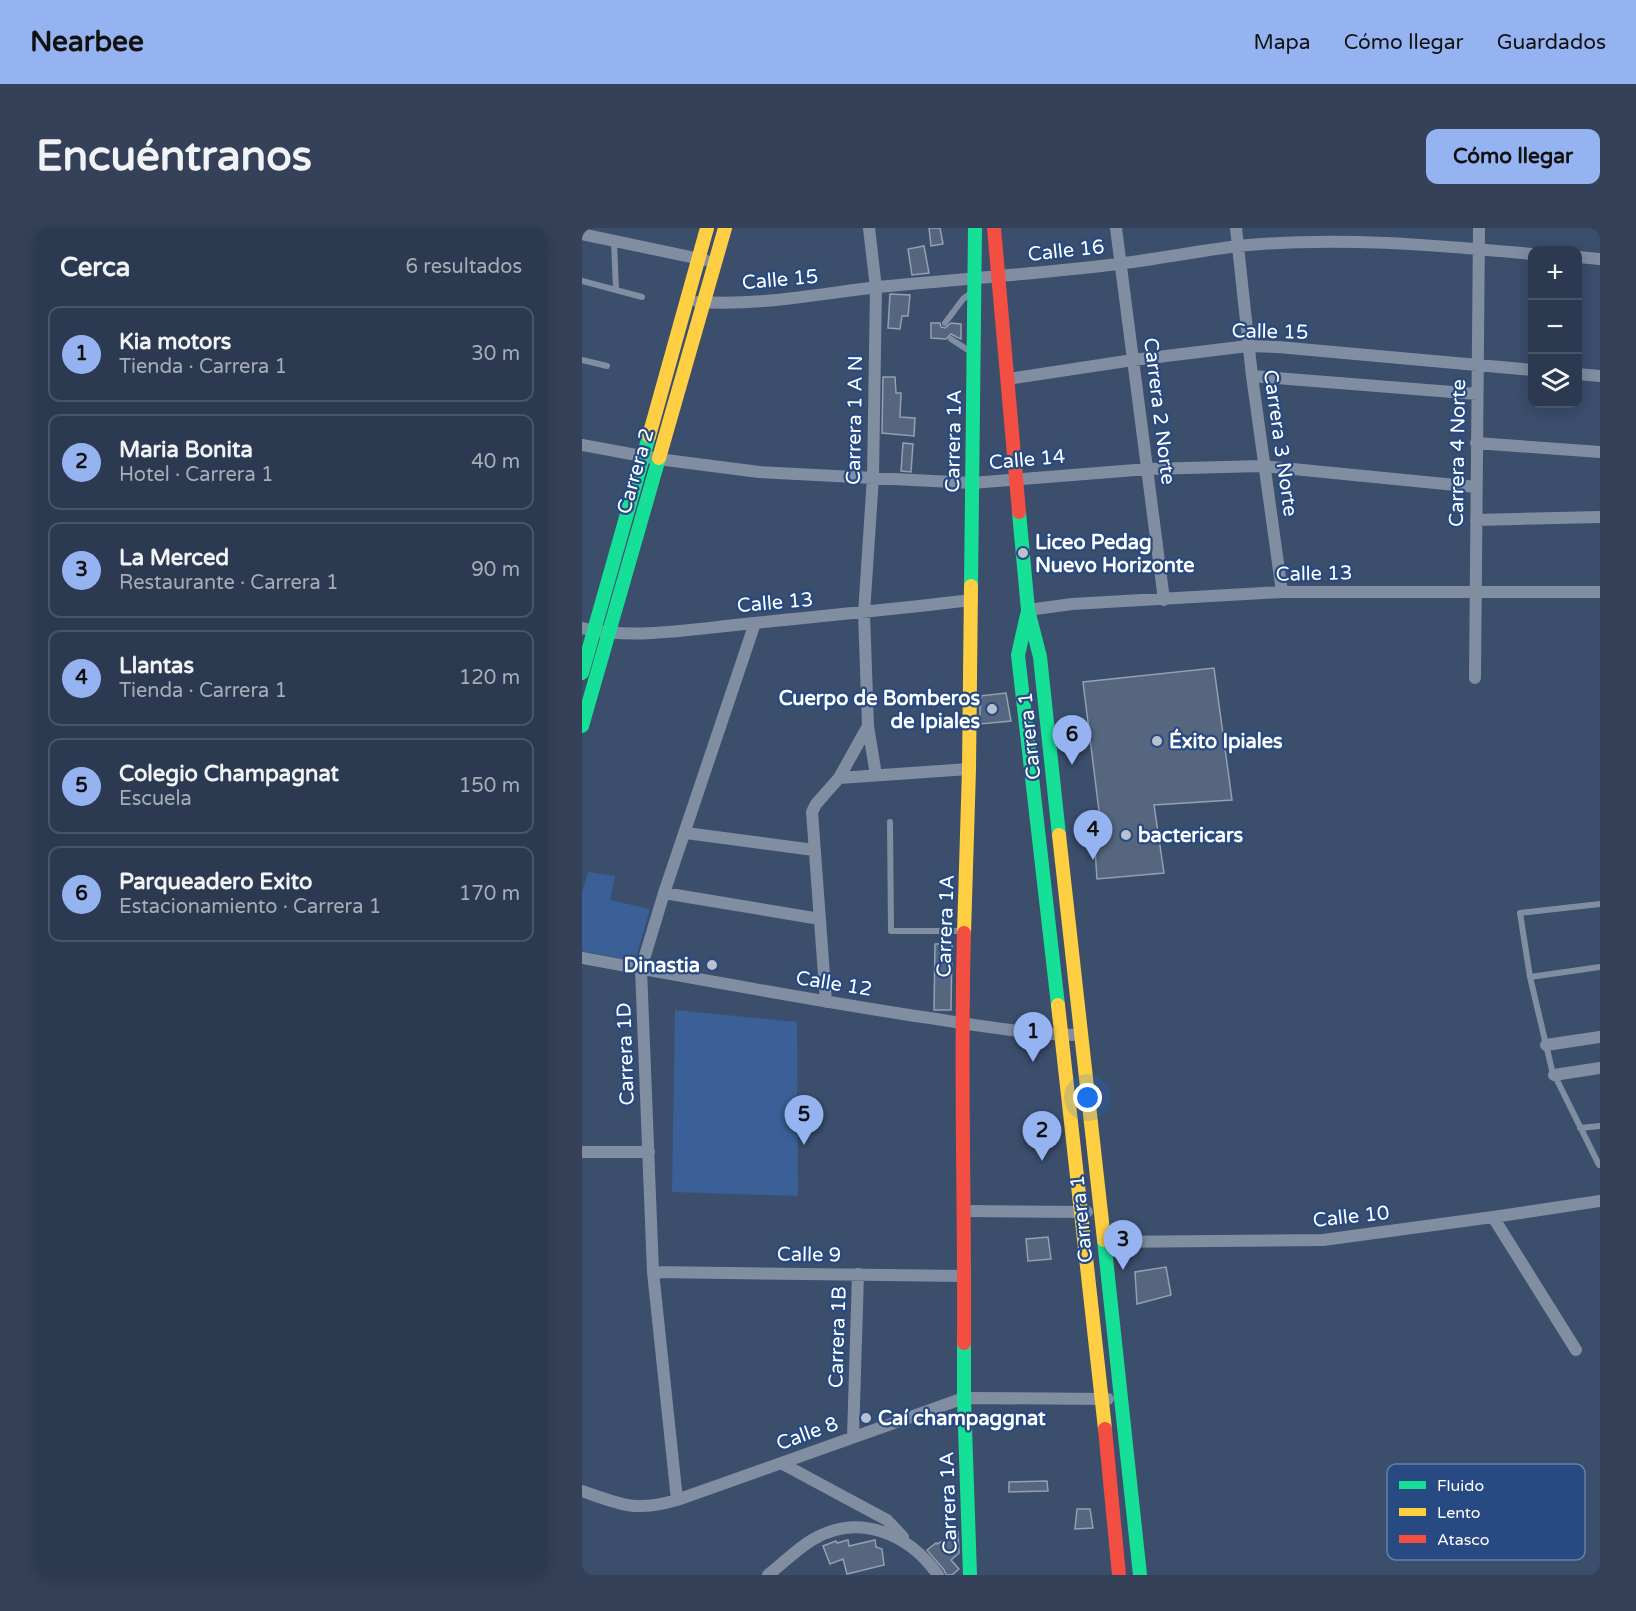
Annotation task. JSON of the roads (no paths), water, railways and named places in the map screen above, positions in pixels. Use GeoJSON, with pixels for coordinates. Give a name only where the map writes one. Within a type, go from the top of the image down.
{"type":"FeatureCollection","features":[{"type":"Feature","properties":{"kind":"main road","name":"Carrera 2"},"geometry":{"type":"LineString","coordinates":[[582,673],[707,228]]}},
{"type":"Feature","properties":{"kind":"main road","name":"Carrera 2"},"geometry":{"type":"LineString","coordinates":[[582,726],[595,631],[658,459],[725,228]]}},
{"type":"Feature","properties":{"kind":"main road"},"geometry":{"type":"LineString","coordinates":[[974,285],[975,228]]}},
{"type":"Feature","properties":{"kind":"main road","name":"Carrera 1"},"geometry":{"type":"LineString","coordinates":[[994,228],[1028,610],[1040,657],[1140,1575]]}},
{"type":"Feature","properties":{"kind":"main road","name":"Carrera 1A"},"geometry":{"type":"LineString","coordinates":[[970,1575],[964,1398],[965,1211],[961,1023],[972,600],[974,285]]}},
{"type":"Feature","properties":{"kind":"main road","name":"Carrera 1"},"geometry":{"type":"LineString","coordinates":[[1028,610],[1018,655],[1102,1400],[1119,1575]]}},
{"type":"Feature","properties":{"kind":"main road"},"geometry":{"type":"LineString","coordinates":[[1030,763],[1051,760]]}},
{"type":"Feature","properties":{"kind":"street","name":"Carrera 1 A N"},"geometry":{"type":"LineString","coordinates":[[869,228],[876,288],[873,477],[864,613],[868,726],[876,775]]}},
{"type":"Feature","properties":{"kind":"street","name":"Carrera 2 Norte"},"geometry":{"type":"LineString","coordinates":[[1116,228],[1164,600]]}},
{"type":"Feature","properties":{"kind":"street","name":"Carrera 3 Norte"},"geometry":{"type":"LineString","coordinates":[[1236,228],[1263,466],[1282,592]]}},
{"type":"Feature","properties":{"kind":"street","name":"Carrera 4 Norte"},"geometry":{"type":"LineString","coordinates":[[1475,678],[1479,228]]}},
{"type":"Feature","properties":{"kind":"street","name":"Calle 15"},"geometry":{"type":"LineString","coordinates":[[582,234],[715,262]]}},
{"type":"Feature","properties":{"kind":"street","name":"Calle 16"},"geometry":{"type":"LineString","coordinates":[[974,285],[999,278],[1120,264],[1238,246],[1314,241],[1389,243],[1528,254]]}},
{"type":"Feature","properties":{"kind":"street"},"geometry":{"type":"LineString","coordinates":[[1582,257],[1600,259]]}},
{"type":"Feature","properties":{"kind":"street","name":"Calle 15"},"geometry":{"type":"LineString","coordinates":[[687,301],[764,303],[876,288],[974,285]]}},
{"type":"Feature","properties":{"kind":"street","name":"Calle 15"},"geometry":{"type":"LineString","coordinates":[[1008,379],[1248,346],[1528,370]]}},
{"type":"Feature","properties":{"kind":"street"},"geometry":{"type":"LineString","coordinates":[[1582,374],[1600,376]]}},
{"type":"Feature","properties":{"kind":"street"},"geometry":{"type":"LineString","coordinates":[[1252,376],[1477,393]]}},
{"type":"Feature","properties":{"kind":"street"},"geometry":{"type":"LineString","coordinates":[[1476,443],[1600,452]]}},
{"type":"Feature","properties":{"kind":"street","name":"Calle 14"},"geometry":{"type":"LineString","coordinates":[[582,445],[643,457],[759,472],[972,483],[1148,469],[1263,466],[1476,487]]}},
{"type":"Feature","properties":{"kind":"street"},"geometry":{"type":"LineString","coordinates":[[1476,520],[1600,517]]}},
{"type":"Feature","properties":{"kind":"street","name":"Calle 13"},"geometry":{"type":"LineString","coordinates":[[1028,610],[1072,604],[1282,592],[1600,592]]}},
{"type":"Feature","properties":{"kind":"street","name":"Calle 13"},"geometry":{"type":"LineString","coordinates":[[595,631],[674,631],[972,600]]}},
{"type":"Feature","properties":{"kind":"street","name":"Carrera 1D"},"geometry":{"type":"LineString","coordinates":[[677,1500],[653,1272],[641,969],[664,893],[755,623]]}},
{"type":"Feature","properties":{"kind":"street"},"geometry":{"type":"LineString","coordinates":[[826,1002],[812,812],[816,804],[839,778],[868,726]]}},
{"type":"Feature","properties":{"kind":"street"},"geometry":{"type":"LineString","coordinates":[[839,778],[969,769]]}},
{"type":"Feature","properties":{"kind":"street"},"geometry":{"type":"LineString","coordinates":[[686,832],[814,850]]}},
{"type":"Feature","properties":{"kind":"street"},"geometry":{"type":"LineString","coordinates":[[664,893],[820,919]]}},
{"type":"Feature","properties":{"kind":"street","name":"Calle 12"},"geometry":{"type":"LineString","coordinates":[[582,958],[826,1002],[961,1023],[1061,1035],[1081,1035]]}},
{"type":"Feature","properties":{"kind":"street"},"geometry":{"type":"LineString","coordinates":[[1546,1045],[1600,1037]]}},
{"type":"Feature","properties":{"kind":"street"},"geometry":{"type":"LineString","coordinates":[[1554,1075],[1600,1068]]}},
{"type":"Feature","properties":{"kind":"street"},"geometry":{"type":"LineString","coordinates":[[582,1152],[649,1152]]}},
{"type":"Feature","properties":{"kind":"street","name":"Calle 10"},"geometry":{"type":"LineString","coordinates":[[1103,1242],[1323,1240],[1600,1201]]}},
{"type":"Feature","properties":{"kind":"street"},"geometry":{"type":"LineString","coordinates":[[965,1211],[1081,1212],[1100,1210]]}},
{"type":"Feature","properties":{"kind":"street"},"geometry":{"type":"LineString","coordinates":[[1493,1217],[1576,1350]]}},
{"type":"Feature","properties":{"kind":"street","name":"Calle 9"},"geometry":{"type":"LineString","coordinates":[[653,1272],[965,1276]]}},
{"type":"Feature","properties":{"kind":"street","name":"Carrera 1B"},"geometry":{"type":"LineString","coordinates":[[853,1437],[858,1274]]}},
{"type":"Feature","properties":{"kind":"street","name":"Calle 8"},"geometry":{"type":"LineString","coordinates":[[582,1491],[623,1506],[651,1507],[677,1500],[964,1398],[1102,1400],[1120,1397]]}},
{"type":"Feature","properties":{"kind":"street"},"geometry":{"type":"LineString","coordinates":[[781,1463],[886,1520],[927,1559],[938,1575]]}},
{"type":"Feature","properties":{"kind":"street"},"geometry":{"type":"LineString","coordinates":[[768,1575],[812,1540],[835,1531],[853,1528],[873,1529],[891,1534],[912,1546]]}},
{"type":"Feature","properties":{"kind":"lane"},"geometry":{"type":"LineString","coordinates":[[614,241],[616,290]]}},
{"type":"Feature","properties":{"kind":"lane"},"geometry":{"type":"LineString","coordinates":[[582,281],[642,297]]}},
{"type":"Feature","properties":{"kind":"lane"},"geometry":{"type":"LineString","coordinates":[[945,323],[974,285]]}},
{"type":"Feature","properties":{"kind":"lane"},"geometry":{"type":"LineString","coordinates":[[951,339],[974,354]]}},
{"type":"Feature","properties":{"kind":"lane"},"geometry":{"type":"LineString","coordinates":[[582,360],[607,366]]}},
{"type":"Feature","properties":{"kind":"lane"},"geometry":{"type":"LineString","coordinates":[[890,822],[891,931],[964,931]]}},
{"type":"Feature","properties":{"kind":"lane"},"geometry":{"type":"LineString","coordinates":[[1599,1165],[1554,1075],[1530,977],[1520,913],[1600,903]]}},
{"type":"Feature","properties":{"kind":"lane"},"geometry":{"type":"LineString","coordinates":[[1530,977],[1600,967]]}},
{"type":"Feature","properties":{"kind":"lane"},"geometry":{"type":"LineString","coordinates":[[1580,1128],[1600,1126]]}},
{"type":"Feature","properties":{"kind":"place","name":"Liceo Pedag Nuevo Horizonte"},"geometry":{"type":"Point","coordinates":[1023,553]}},
{"type":"Feature","properties":{"kind":"place","name":"Cuerpo de Bomberos de Ipiales"},"geometry":{"type":"Point","coordinates":[992,709]}},
{"type":"Feature","properties":{"kind":"place","name":"Éxito Ipiales"},"geometry":{"type":"Point","coordinates":[1157,741]}},
{"type":"Feature","properties":{"kind":"place","name":"Parqueadero Exito"},"geometry":{"type":"Point","coordinates":[1072,765]}},
{"type":"Feature","properties":{"kind":"place","name":"bactericars"},"geometry":{"type":"Point","coordinates":[1126,835]}},
{"type":"Feature","properties":{"kind":"place","name":"Llantas"},"geometry":{"type":"Point","coordinates":[1093,860]}},
{"type":"Feature","properties":{"kind":"place","name":"Dinastia"},"geometry":{"type":"Point","coordinates":[712,965]}},
{"type":"Feature","properties":{"kind":"place","name":"Kia motors"},"geometry":{"type":"Point","coordinates":[1033,1062]}},
{"type":"Feature","properties":{"kind":"place","name":"Colegio Champagnat"},"geometry":{"type":"Point","coordinates":[804,1145]}},
{"type":"Feature","properties":{"kind":"place","name":"Maria Bonita"},"geometry":{"type":"Point","coordinates":[1042,1161]}},
{"type":"Feature","properties":{"kind":"place","name":"La Merced"},"geometry":{"type":"Point","coordinates":[1123,1270]}},
{"type":"Feature","properties":{"kind":"place","name":"Caí champaggnat"},"geometry":{"type":"Point","coordinates":[866,1418]}}]}
